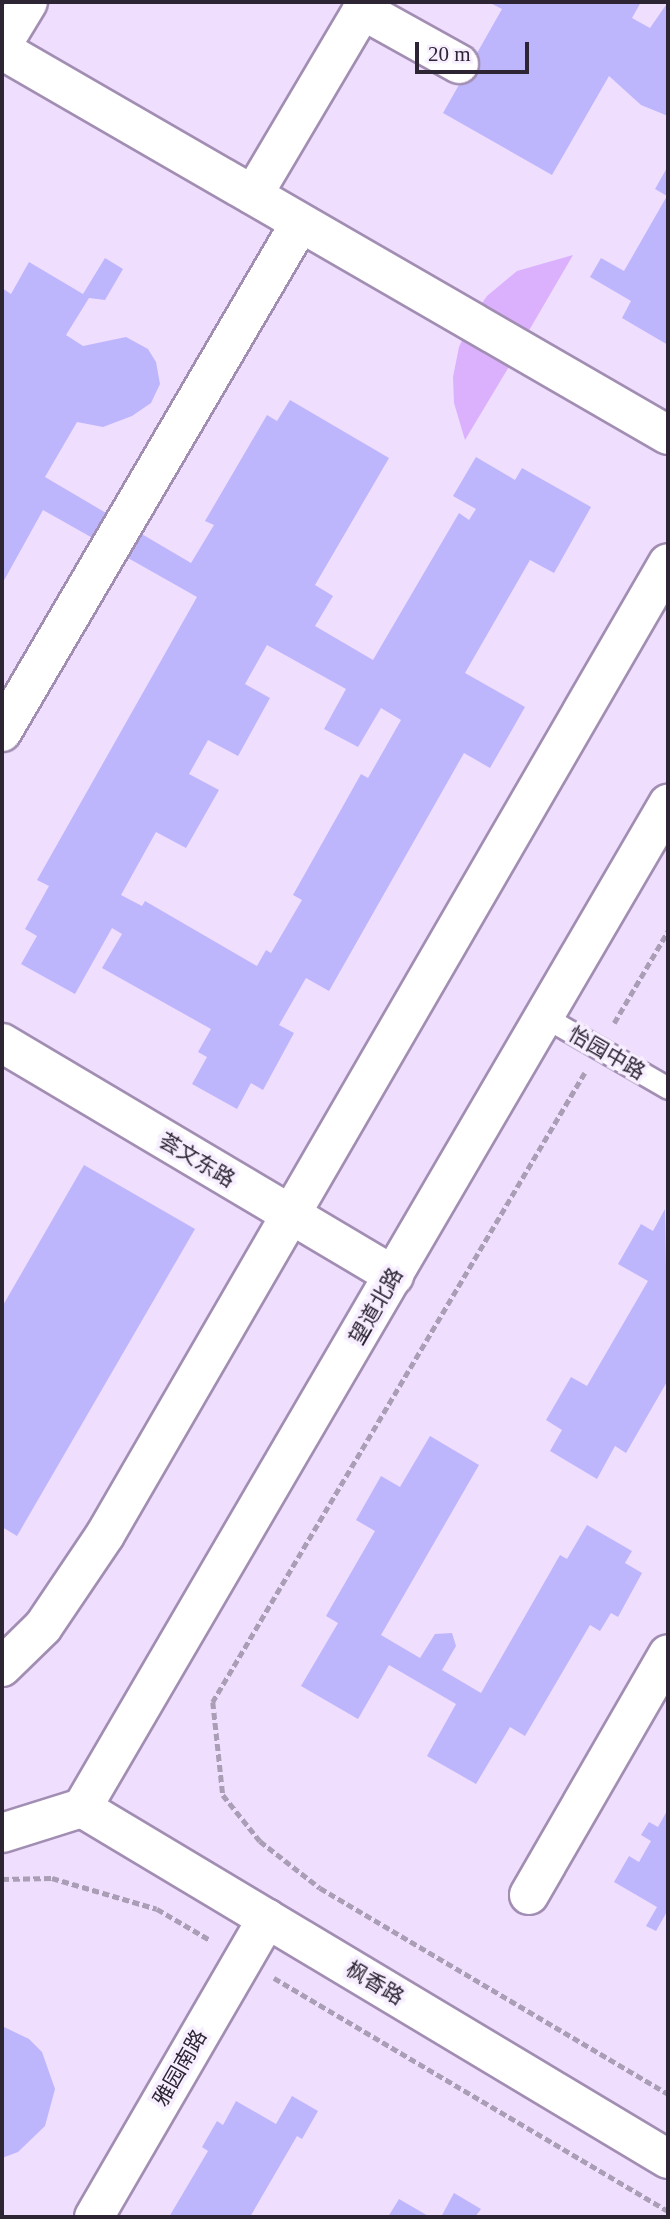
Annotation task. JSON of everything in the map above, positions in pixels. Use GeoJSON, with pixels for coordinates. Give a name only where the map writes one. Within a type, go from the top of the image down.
{"type":"FeatureCollection","features":[{"type":"Feature","properties":{"kind":"street"},"geometry":{"type":"LineString","coordinates":[[2,45],[28,2]]}},
{"type":"Feature","properties":{"kind":"street"},"geometry":{"type":"LineString","coordinates":[[253,195],[365,6],[459,64]]}},
{"type":"Feature","properties":{"kind":"street"},"geometry":{"type":"LineString","coordinates":[[2,50],[668,435]]}},
{"type":"Feature","properties":{"kind":"street"},"geometry":{"type":"LineString","coordinates":[[2,732],[300,223]]}},
{"type":"Feature","properties":{"kind":"street"},"geometry":{"type":"LineString","coordinates":[[2,1667],[43,1628],[105,1535],[668,563]]}},
{"type":"Feature","properties":{"kind":"street","name":"望道北路"},"geometry":{"type":"LineString","coordinates":[[82,1808],[668,804]]}},
{"type":"Feature","properties":{"kind":"street","name":"荟文东路"},"geometry":{"type":"LineString","coordinates":[[2,1043],[394,1276]]}},
{"type":"Feature","properties":{"kind":"street"},"geometry":{"type":"LineString","coordinates":[[529,1895],[668,1654]]}},
{"type":"Feature","properties":{"kind":"street"},"geometry":{"type":"LineString","coordinates":[[2,1833],[82,1808]]}},
{"type":"Feature","properties":{"kind":"street","name":"枫香路"},"geometry":{"type":"LineString","coordinates":[[82,1808],[668,2159]]}},
{"type":"Feature","properties":{"kind":"street","name":"雅园南路"},"geometry":{"type":"LineString","coordinates":[[94,2217],[267,1919]]}},
{"type":"Feature","properties":{"kind":"lane","name":"怡园中路"},"geometry":{"type":"LineString","coordinates":[[545,1017],[668,1088]]}},
{"type":"Feature","properties":{"kind":"path"},"geometry":{"type":"LineString","coordinates":[[668,931],[213,1702],[223,1795],[260,1841],[320,1888],[668,2094]]}},
{"type":"Feature","properties":{"kind":"path"},"geometry":{"type":"LineString","coordinates":[[2,1880],[52,1878],[157,1909],[668,2211]]}},
{"type":"Feature","properties":{"kind":"shaded area"},"geometry":{"type":"Polygon","coordinates":[[[573,255],[524,339],[476,312],[487,296],[517,271],[573,255]]]}},
{"type":"Feature","properties":{"kind":"shaded area"},"geometry":{"type":"Polygon","coordinates":[[[469,326],[516,355],[465,440],[454,403],[453,377],[459,347],[469,326]]]}},
{"type":"Feature","properties":{"kind":"building"},"geometry":{"type":"Polygon","coordinates":[[[488,2],[641,2],[632,18],[650,28],[668,2],[668,116],[641,105],[609,76],[552,175],[443,113],[502,9],[488,2]]]}},
{"type":"Feature","properties":{"kind":"building"},"geometry":{"type":"Polygon","coordinates":[[[668,166],[668,345],[622,318],[631,301],[590,277],[601,258],[624,271],[667,196],[655,189],[668,166]]]}},
{"type":"Feature","properties":{"kind":"building"},"geometry":{"type":"Polygon","coordinates":[[[105,258],[123,269],[105,300],[89,298],[66,335],[83,346],[126,337],[148,349],[156,362],[160,384],[151,403],[132,416],[103,427],[77,422],[45,477],[191,563],[214,525],[205,521],[267,415],[277,421],[290,400],[389,458],[315,585],[333,596],[315,626],[373,660],[459,513],[469,520],[476,509],[453,496],[476,457],[515,480],[522,468],[591,507],[554,573],[530,560],[465,673],[525,707],[490,768],[464,753],[329,991],[306,978],[279,1025],[294,1033],[263,1090],[251,1083],[237,1109],[192,1084],[207,1057],[198,1052],[211,1029],[102,968],[122,934],[112,928],[75,994],[21,964],[37,936],[25,929],[49,886],[37,880],[197,597],[43,510],[2,584],[2,288],[11,294],[29,262],[83,294],[105,258]],[[267,645],[245,684],[270,698],[238,756],[208,740],[189,774],[219,790],[186,848],[156,832],[121,895],[142,906],[145,901],[257,966],[266,950],[271,953],[302,900],[293,895],[361,774],[368,778],[401,720],[381,708],[358,747],[324,729],[346,689],[267,645]]]}},
{"type":"Feature","properties":{"kind":"building"},"geometry":{"type":"Polygon","coordinates":[[[84,1165],[195,1229],[17,1536],[2,1527],[2,1307],[84,1165]]]}},
{"type":"Feature","properties":{"kind":"building"},"geometry":{"type":"Polygon","coordinates":[[[665,1209],[668,1380],[626,1453],[615,1446],[597,1479],[550,1451],[562,1430],[546,1420],[571,1377],[587,1386],[648,1281],[618,1264],[641,1224],[653,1231],[665,1209]]]}},
{"type":"Feature","properties":{"kind":"building"},"geometry":{"type":"Polygon","coordinates":[[[430,1436],[479,1465],[381,1635],[420,1658],[435,1634],[452,1633],[456,1646],[442,1670],[481,1693],[560,1555],[567,1559],[587,1525],[632,1551],[625,1563],[642,1573],[618,1617],[611,1613],[600,1631],[590,1625],[525,1736],[510,1727],[476,1784],[427,1756],[456,1704],[389,1665],[358,1719],[301,1686],[338,1623],[326,1616],[375,1531],[356,1520],[381,1476],[400,1487],[430,1436]]]}},
{"type":"Feature","properties":{"kind":"building"},"geometry":{"type":"Polygon","coordinates":[[[668,1809],[668,1910],[656,1931],[646,1926],[657,1907],[614,1882],[629,1856],[639,1862],[651,1841],[641,1835],[649,1822],[658,1827],[668,1809]]]}},
{"type":"Feature","properties":{"kind":"building"},"geometry":{"type":"Polygon","coordinates":[[[2,2026],[29,2039],[42,2052],[55,2089],[45,2126],[18,2152],[2,2158],[2,2026]]]}},
{"type":"Feature","properties":{"kind":"building"},"geometry":{"type":"Polygon","coordinates":[[[292,2096],[318,2111],[302,2139],[297,2136],[250,2217],[169,2217],[208,2151],[202,2147],[217,2121],[223,2125],[236,2101],[276,2124],[292,2096]]]}},
{"type":"Feature","properties":{"kind":"building"},"geometry":{"type":"Polygon","coordinates":[[[454,2193],[481,2209],[475,2217],[441,2217],[454,2193]]]}},
{"type":"Feature","properties":{"kind":"building"},"geometry":{"type":"Polygon","coordinates":[[[399,2199],[430,2217],[388,2217],[399,2199]]]}}]}
